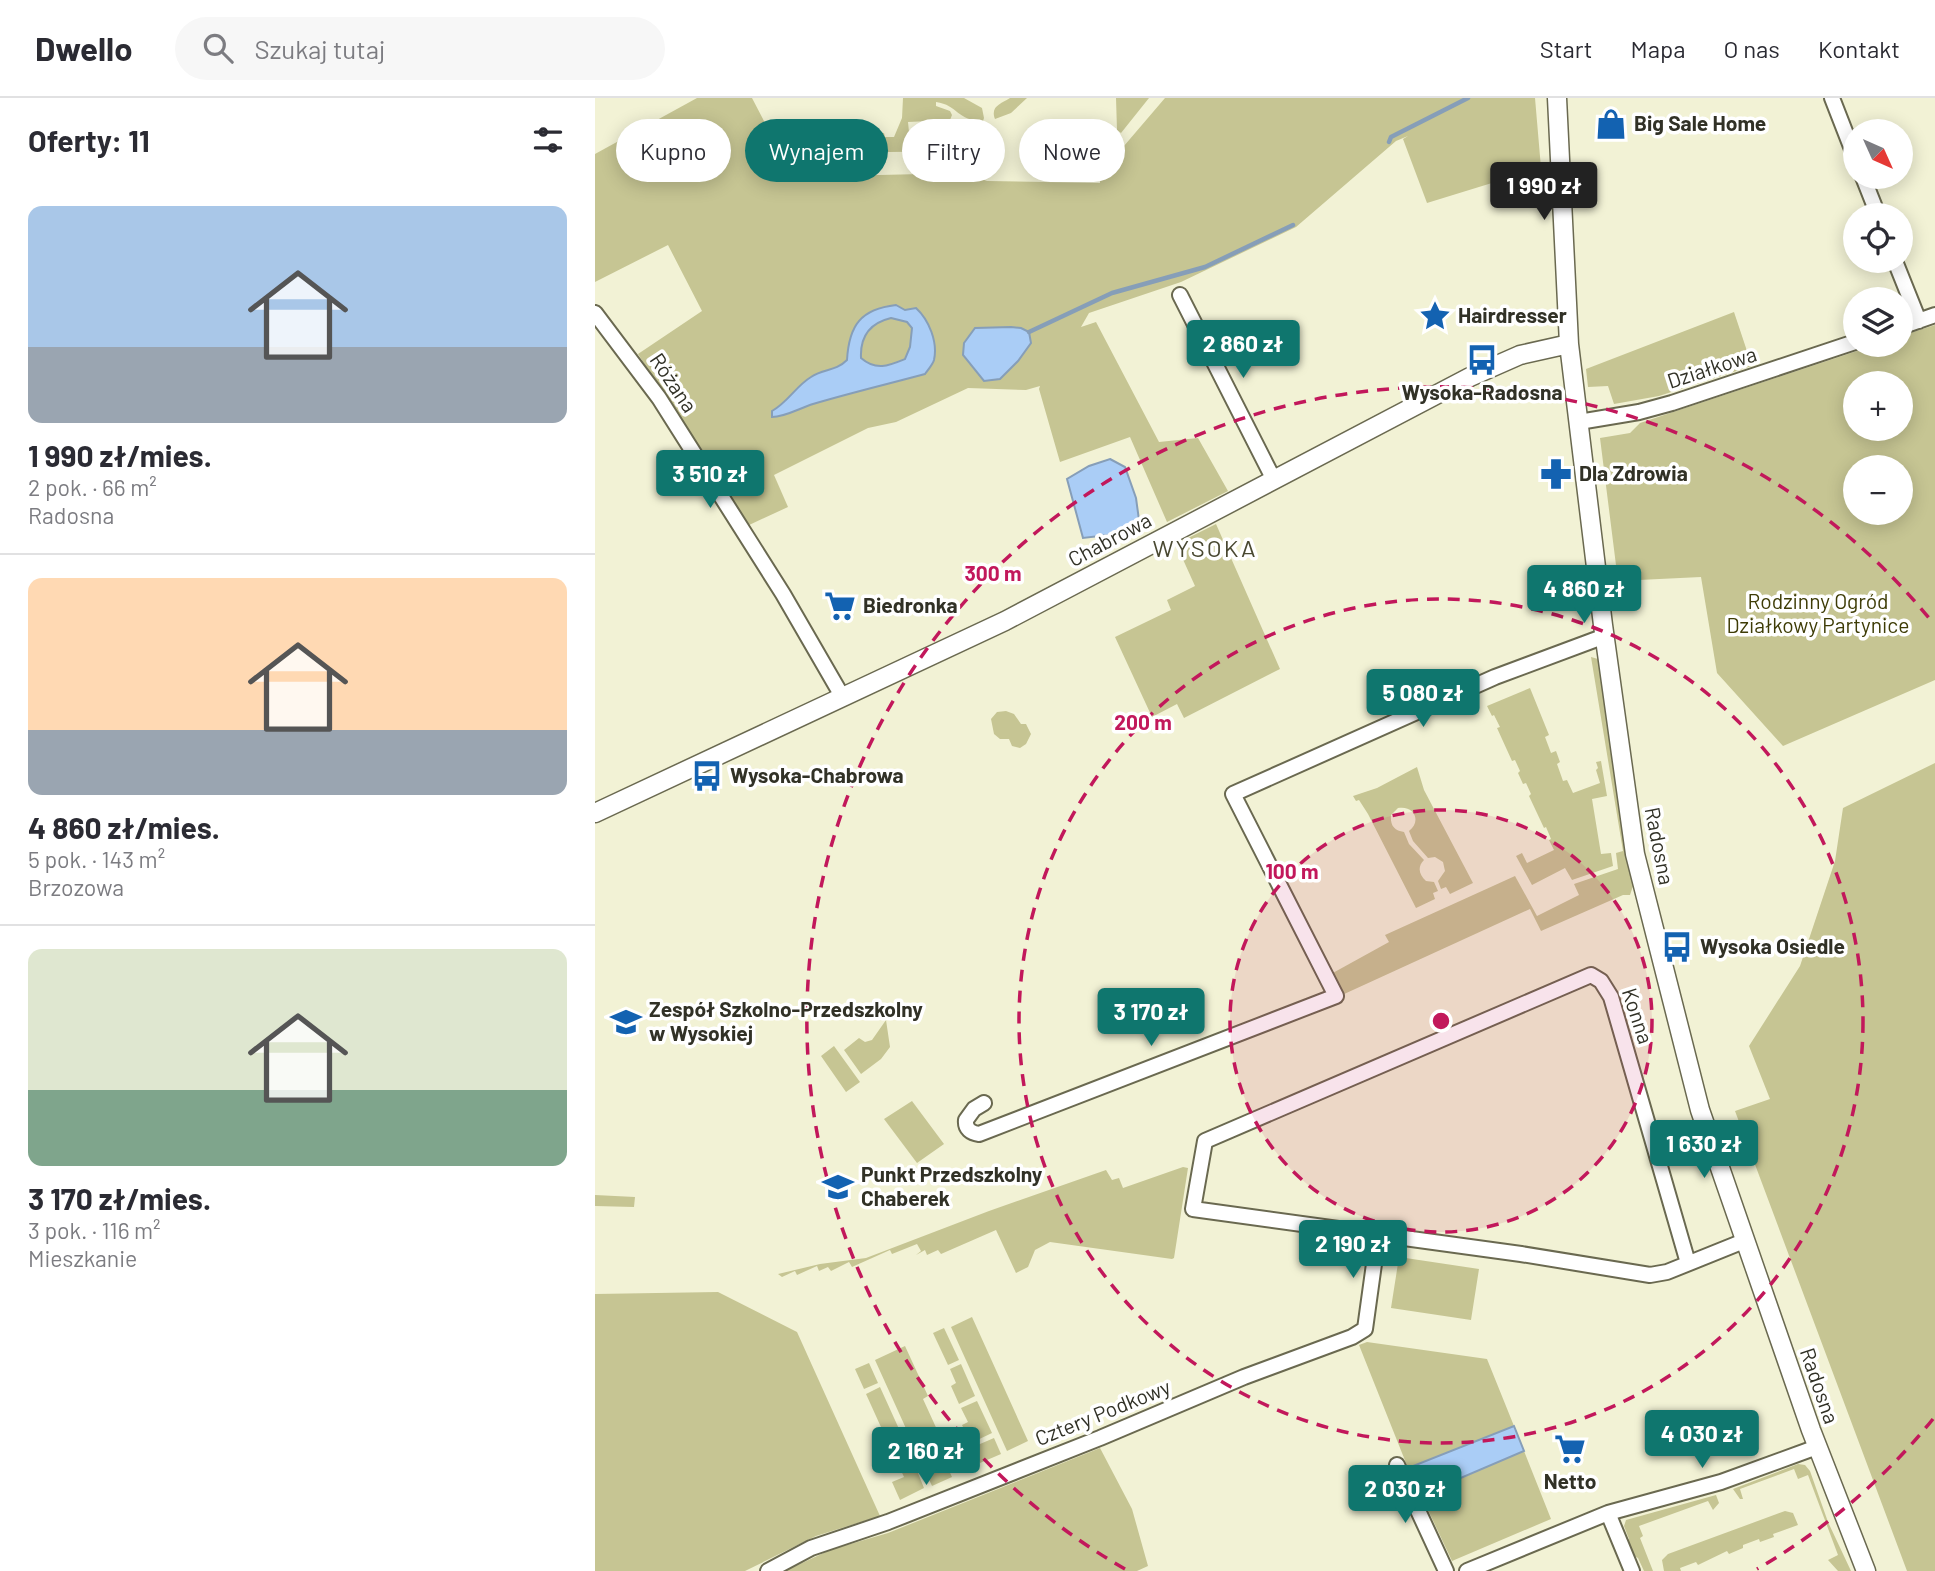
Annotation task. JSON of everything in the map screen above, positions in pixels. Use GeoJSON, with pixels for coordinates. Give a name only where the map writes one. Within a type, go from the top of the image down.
{"type":"FeatureCollection","features":[{"type":"Feature","properties":{"kind":"street","name":"Radosna"},"geometry":{"type":"LineString","coordinates":[[1557,98],[1569,344],[1605,636],[1640,875],[1700,1110],[1817,1447],[1866,1571]]}},
{"type":"Feature","properties":{"kind":"street"},"geometry":{"type":"LineString","coordinates":[[1832,98],[1843,126]]}},
{"type":"Feature","properties":{"kind":"street"},"geometry":{"type":"LineString","coordinates":[[1900,273],[1919,321]]}},
{"type":"Feature","properties":{"kind":"street"},"geometry":{"type":"LineString","coordinates":[[1180,295],[1274,480]]}},
{"type":"Feature","properties":{"kind":"street","name":"Różana"},"geometry":{"type":"LineString","coordinates":[[595,313],[659,398],[783,594],[842,696]]}},
{"type":"Feature","properties":{"kind":"street"},"geometry":{"type":"LineString","coordinates":[[1913,323],[1935,315]]}},
{"type":"Feature","properties":{"kind":"street","name":"Chabrowa"},"geometry":{"type":"LineString","coordinates":[[595,813],[1005,621],[1470,377],[1520,355],[1569,344]]}},
{"type":"Feature","properties":{"kind":"street","name":"Działkowa"},"geometry":{"type":"LineString","coordinates":[[1579,422],[1639,412],[1672,403],[1843,346]]}},
{"type":"Feature","properties":{"kind":"street"},"geometry":{"type":"LineString","coordinates":[[983,1103],[974,1109],[966,1120],[968,1129],[973,1133],[979,1134],[1336,996],[1233,794],[1495,677],[1605,636]]}},
{"type":"Feature","properties":{"kind":"street","name":"Konna"},"geometry":{"type":"LineString","coordinates":[[1378,1235],[1193,1209],[1205,1141],[1591,975],[1601,981],[1614,1007],[1688,1263]]}},
{"type":"Feature","properties":{"kind":"street"},"geometry":{"type":"LineString","coordinates":[[1378,1235],[1650,1275],[1659,1275],[1744,1241]]}},
{"type":"Feature","properties":{"kind":"street","name":"Cztery Podkowy"},"geometry":{"type":"LineString","coordinates":[[768,1571],[811,1548],[888,1522],[1100,1438],[1244,1377],[1352,1337],[1365,1329],[1378,1235]]}},
{"type":"Feature","properties":{"kind":"street"},"geometry":{"type":"LineString","coordinates":[[1467,1571],[1608,1513],[1721,1482],[1817,1447]]}},
{"type":"Feature","properties":{"kind":"street"},"geometry":{"type":"LineString","coordinates":[[1397,1465],[1446,1571]]}},
{"type":"Feature","properties":{"kind":"street"},"geometry":{"type":"LineString","coordinates":[[1608,1513],[1632,1571]]}},
{"type":"Feature","properties":{"kind":"green space"},"geometry":{"type":"Polygon","coordinates":[[[697,98],[752,98],[763,119],[745,119],[745,182],[888,182],[888,175],[902,174],[902,182],[1100,183],[1125,182],[1125,145],[1165,98],[1535,98],[1541,168],[1427,203],[1403,139],[1408,136],[1396,141],[1296,227],[1181,282],[1089,313],[1081,327],[1096,322],[1159,442],[1198,438],[1228,491],[1167,522],[1130,437],[1060,462],[1040,386],[1026,390],[968,388],[896,422],[868,428],[774,475],[788,507],[747,526],[638,354],[702,311],[668,245],[595,282],[595,154],[616,142],[616,182],[731,182],[731,119],[659,119],[697,98]]]}},
{"type":"Feature","properties":{"kind":"green space"},"geometry":{"type":"Polygon","coordinates":[[[903,98],[964,98],[982,108],[984,118],[968,118],[949,106],[936,102],[936,106],[950,111],[950,119],[902,119],[902,152],[888,152],[888,137],[894,137],[902,118],[903,98]]]}},
{"type":"Feature","properties":{"kind":"green space"},"geometry":{"type":"Polygon","coordinates":[[[1010,98],[1027,98],[1011,113],[995,119],[995,108],[1010,98]]]}},
{"type":"Feature","properties":{"kind":"green space"},"geometry":{"type":"Polygon","coordinates":[[[1116,98],[1149,98],[1125,128],[1125,119],[1117,119],[1116,98]]]}},
{"type":"Feature","properties":{"kind":"green space"},"geometry":{"type":"Polygon","coordinates":[[[1734,312],[1752,366],[1659,396],[1614,404],[1608,386],[1588,387],[1586,369],[1734,312]]]}},
{"type":"Feature","properties":{"kind":"green space","name":"Rodzinny Ogród Działkowy Partynice"},"geometry":{"type":"Polygon","coordinates":[[[1935,325],[1935,680],[1783,746],[1717,673],[1701,577],[1618,581],[1600,438],[1630,433],[1640,423],[1843,356],[1913,357],[1913,332],[1935,325]]]}},
{"type":"Feature","properties":{"kind":"green space"},"geometry":{"type":"Polygon","coordinates":[[[1216,524],[1280,669],[1184,718],[1177,704],[1152,717],[1115,637],[1171,610],[1167,600],[1195,586],[1176,544],[1216,524]]]}},
{"type":"Feature","properties":{"kind":"green space"},"geometry":{"type":"Polygon","coordinates":[[[1591,657],[1598,659],[1633,886],[1630,895],[1623,895],[1541,931],[1530,909],[1342,995],[1331,974],[1389,942],[1385,935],[1515,876],[1537,916],[1579,895],[1574,884],[1618,869],[1616,853],[1623,851],[1591,657]]]}},
{"type":"Feature","properties":{"kind":"green space"},"geometry":{"type":"Polygon","coordinates":[[[1530,688],[1549,735],[1545,737],[1551,753],[1556,751],[1563,781],[1567,780],[1573,793],[1600,783],[1596,762],[1601,761],[1607,796],[1592,799],[1601,854],[1611,853],[1613,866],[1572,880],[1565,868],[1532,885],[1516,856],[1522,853],[1527,863],[1554,850],[1546,827],[1544,828],[1529,796],[1531,794],[1526,783],[1523,784],[1515,760],[1512,761],[1497,728],[1500,727],[1487,706],[1530,688]]]}},
{"type":"Feature","properties":{"kind":"green space"},"geometry":{"type":"Polygon","coordinates":[[[997,712],[1014,714],[1021,724],[1026,724],[1031,734],[1026,744],[1020,748],[1012,746],[1009,739],[1000,739],[994,734],[991,719],[997,712]]]}},
{"type":"Feature","properties":{"kind":"green space"},"geometry":{"type":"Polygon","coordinates":[[[1935,763],[1935,1571],[1907,1571],[1735,1111],[1770,1099],[1749,1046],[1800,966],[1835,861],[1843,808],[1935,763]]]}},
{"type":"Feature","properties":{"kind":"green space"},"geometry":{"type":"Polygon","coordinates":[[[1417,767],[1424,790],[1473,883],[1450,894],[1446,887],[1441,889],[1438,881],[1445,871],[1443,862],[1435,857],[1428,858],[1413,841],[1409,831],[1415,823],[1414,815],[1408,809],[1398,808],[1391,815],[1392,825],[1404,832],[1409,844],[1424,860],[1420,865],[1420,874],[1426,881],[1434,882],[1438,891],[1433,893],[1435,899],[1416,908],[1368,814],[1353,796],[1377,788],[1417,767]]]}},
{"type":"Feature","properties":{"kind":"green space"},"geometry":{"type":"Polygon","coordinates":[[[886,1020],[890,1047],[881,1059],[861,1074],[844,1050],[859,1038],[865,1042],[872,1040],[886,1020]]]}},
{"type":"Feature","properties":{"kind":"green space"},"geometry":{"type":"Polygon","coordinates":[[[834,1046],[860,1082],[846,1092],[821,1056],[834,1046]]]}},
{"type":"Feature","properties":{"kind":"green space"},"geometry":{"type":"Polygon","coordinates":[[[912,1101],[944,1144],[917,1163],[884,1119],[912,1101]]]}},
{"type":"Feature","properties":{"kind":"green space"},"geometry":{"type":"Polygon","coordinates":[[[1183,1167],[1188,1168],[1172,1259],[1050,1242],[1035,1250],[1028,1267],[1016,1273],[996,1230],[941,1254],[938,1250],[927,1255],[925,1250],[916,1255],[921,1251],[917,1244],[892,1254],[890,1250],[852,1267],[849,1262],[831,1271],[828,1267],[819,1271],[817,1266],[797,1275],[795,1271],[782,1277],[778,1274],[820,1264],[866,1258],[1106,1170],[1112,1180],[1119,1178],[1123,1188],[1183,1167]]]}},
{"type":"Feature","properties":{"kind":"green space"},"geometry":{"type":"Polygon","coordinates":[[[595,1195],[635,1197],[634,1207],[595,1206],[595,1195]]]}},
{"type":"Feature","properties":{"kind":"green space"},"geometry":{"type":"Polygon","coordinates":[[[1399,1257],[1479,1269],[1471,1320],[1391,1308],[1399,1257]]]}},
{"type":"Feature","properties":{"kind":"green space"},"geometry":{"type":"Polygon","coordinates":[[[718,1292],[797,1332],[880,1516],[816,1536],[745,1571],[595,1571],[595,1294],[718,1292]]]}},
{"type":"Feature","properties":{"kind":"green space"},"geometry":{"type":"Polygon","coordinates":[[[972,1317],[1028,1441],[1007,1451],[951,1327],[972,1317]]]}},
{"type":"Feature","properties":{"kind":"green space"},"geometry":{"type":"Polygon","coordinates":[[[944,1328],[959,1360],[948,1365],[933,1333],[944,1328]]]}},
{"type":"Feature","properties":{"kind":"green space"},"geometry":{"type":"Polygon","coordinates":[[[1367,1342],[1487,1359],[1514,1426],[1408,1468],[1359,1345],[1367,1342]]]}},
{"type":"Feature","properties":{"kind":"green space"},"geometry":{"type":"Polygon","coordinates":[[[905,1346],[928,1396],[923,1399],[939,1434],[934,1438],[952,1477],[932,1486],[875,1360],[905,1346]]]}},
{"type":"Feature","properties":{"kind":"green space"},"geometry":{"type":"Polygon","coordinates":[[[869,1363],[878,1383],[864,1389],[855,1369],[869,1363]]]}},
{"type":"Feature","properties":{"kind":"green space"},"geometry":{"type":"Polygon","coordinates":[[[961,1364],[975,1396],[959,1404],[951,1386],[956,1383],[950,1369],[961,1364]]]}},
{"type":"Feature","properties":{"kind":"green space"},"geometry":{"type":"Polygon","coordinates":[[[880,1387],[909,1451],[895,1458],[866,1394],[880,1387]]]}},
{"type":"Feature","properties":{"kind":"green space"},"geometry":{"type":"Polygon","coordinates":[[[977,1401],[992,1433],[971,1443],[962,1425],[968,1422],[961,1408],[977,1401]]]}},
{"type":"Feature","properties":{"kind":"green space"},"geometry":{"type":"Polygon","coordinates":[[[994,1438],[1001,1454],[980,1463],[973,1447],[994,1438]]]}},
{"type":"Feature","properties":{"kind":"green space"},"geometry":{"type":"Polygon","coordinates":[[[1100,1448],[1132,1509],[1148,1566],[1137,1571],[785,1571],[830,1550],[888,1533],[1100,1448]]]}},
{"type":"Feature","properties":{"kind":"green space"},"geometry":{"type":"Polygon","coordinates":[[[1524,1451],[1551,1519],[1452,1561],[1421,1495],[1524,1451]]]}},
{"type":"Feature","properties":{"kind":"green space"},"geometry":{"type":"Polygon","coordinates":[[[911,1456],[924,1488],[900,1500],[892,1482],[904,1477],[897,1462],[911,1456]]]}},
{"type":"Feature","properties":{"kind":"green space"},"geometry":{"type":"Polygon","coordinates":[[[1798,1464],[1805,1465],[1810,1471],[1828,1522],[1851,1571],[1838,1571],[1828,1560],[1838,1555],[1808,1475],[1798,1479],[1794,1469],[1740,1489],[1743,1499],[1740,1499],[1733,1489],[1798,1464]]]}},
{"type":"Feature","properties":{"kind":"green space"},"geometry":{"type":"Polygon","coordinates":[[[1716,1495],[1719,1503],[1713,1510],[1708,1501],[1639,1526],[1643,1536],[1640,1538],[1653,1571],[1644,1571],[1625,1541],[1629,1539],[1624,1526],[1626,1520],[1716,1495]]]}},
{"type":"Feature","properties":{"kind":"green space"},"geometry":{"type":"Polygon","coordinates":[[[1785,1511],[1793,1513],[1798,1525],[1773,1534],[1774,1537],[1743,1545],[1743,1548],[1729,1554],[1727,1551],[1698,1565],[1696,1562],[1680,1568],[1681,1571],[1664,1571],[1662,1560],[1668,1554],[1785,1511]]]}},
{"type":"Feature","properties":{"kind":"water"},"geometry":{"type":"Polygon","coordinates":[[[896,305],[905,310],[916,308],[925,319],[935,353],[925,374],[772,417],[772,411],[806,381],[847,360],[854,328],[866,315],[896,305]],[[891,318],[877,323],[865,337],[861,358],[877,366],[905,359],[910,347],[912,328],[907,322],[891,318]]]}},
{"type":"Feature","properties":{"kind":"water"},"geometry":{"type":"Polygon","coordinates":[[[1011,327],[1029,332],[1031,343],[1000,379],[984,381],[963,355],[964,343],[975,328],[1011,327]]]}},
{"type":"Feature","properties":{"kind":"water"},"geometry":{"type":"Polygon","coordinates":[[[1110,459],[1125,467],[1136,498],[1139,520],[1108,535],[1083,538],[1067,479],[1089,466],[1110,459]]]}},
{"type":"Feature","properties":{"kind":"water"},"geometry":{"type":"Polygon","coordinates":[[[1514,1426],[1524,1451],[1421,1495],[1408,1468],[1514,1426]]]}},
{"type":"Feature","properties":{"kind":"waterway"},"geometry":{"type":"LineString","coordinates":[[1389,142],[1391,137],[1468,98]]}},
{"type":"Feature","properties":{"kind":"waterway"},"geometry":{"type":"LineString","coordinates":[[1029,332],[1112,293],[1205,267],[1293,225]]}},
{"type":"Feature","properties":{"kind":"place","name":"Big Sale Home"},"geometry":{"type":"Point","coordinates":[1611,124]}},
{"type":"Feature","properties":{"kind":"place","name":"Hairdresser"},"geometry":{"type":"Point","coordinates":[1435,316]}},
{"type":"Feature","properties":{"kind":"place","name":"Wysoka-Radosna"},"geometry":{"type":"Point","coordinates":[1482,360]}},
{"type":"Feature","properties":{"kind":"place","name":"Dla Zdrowia"},"geometry":{"type":"Point","coordinates":[1556,474]}},
{"type":"Feature","properties":{"kind":"place","name":"Biedronka"},"geometry":{"type":"Point","coordinates":[840,606]}},
{"type":"Feature","properties":{"kind":"place","name":"Wysoka-Chabrowa"},"geometry":{"type":"Point","coordinates":[707,776]}},
{"type":"Feature","properties":{"kind":"place","name":"Wysoka Osiedle"},"geometry":{"type":"Point","coordinates":[1677,947]}},
{"type":"Feature","properties":{"kind":"place","name":"Zespół Szkolno-Przedszkolny w Wysokiej"},"geometry":{"type":"Point","coordinates":[626,1022]}},
{"type":"Feature","properties":{"kind":"place","name":"Punkt Przedszkolny Chaberek"},"geometry":{"type":"Point","coordinates":[838,1187]}},
{"type":"Feature","properties":{"kind":"place","name":"Netto"},"geometry":{"type":"Point","coordinates":[1570,1449]}},
{"type":"Feature","properties":{"kind":"district","name":"WYSOKA"},"geometry":{"type":"Point","coordinates":[1205,549]}}]}
